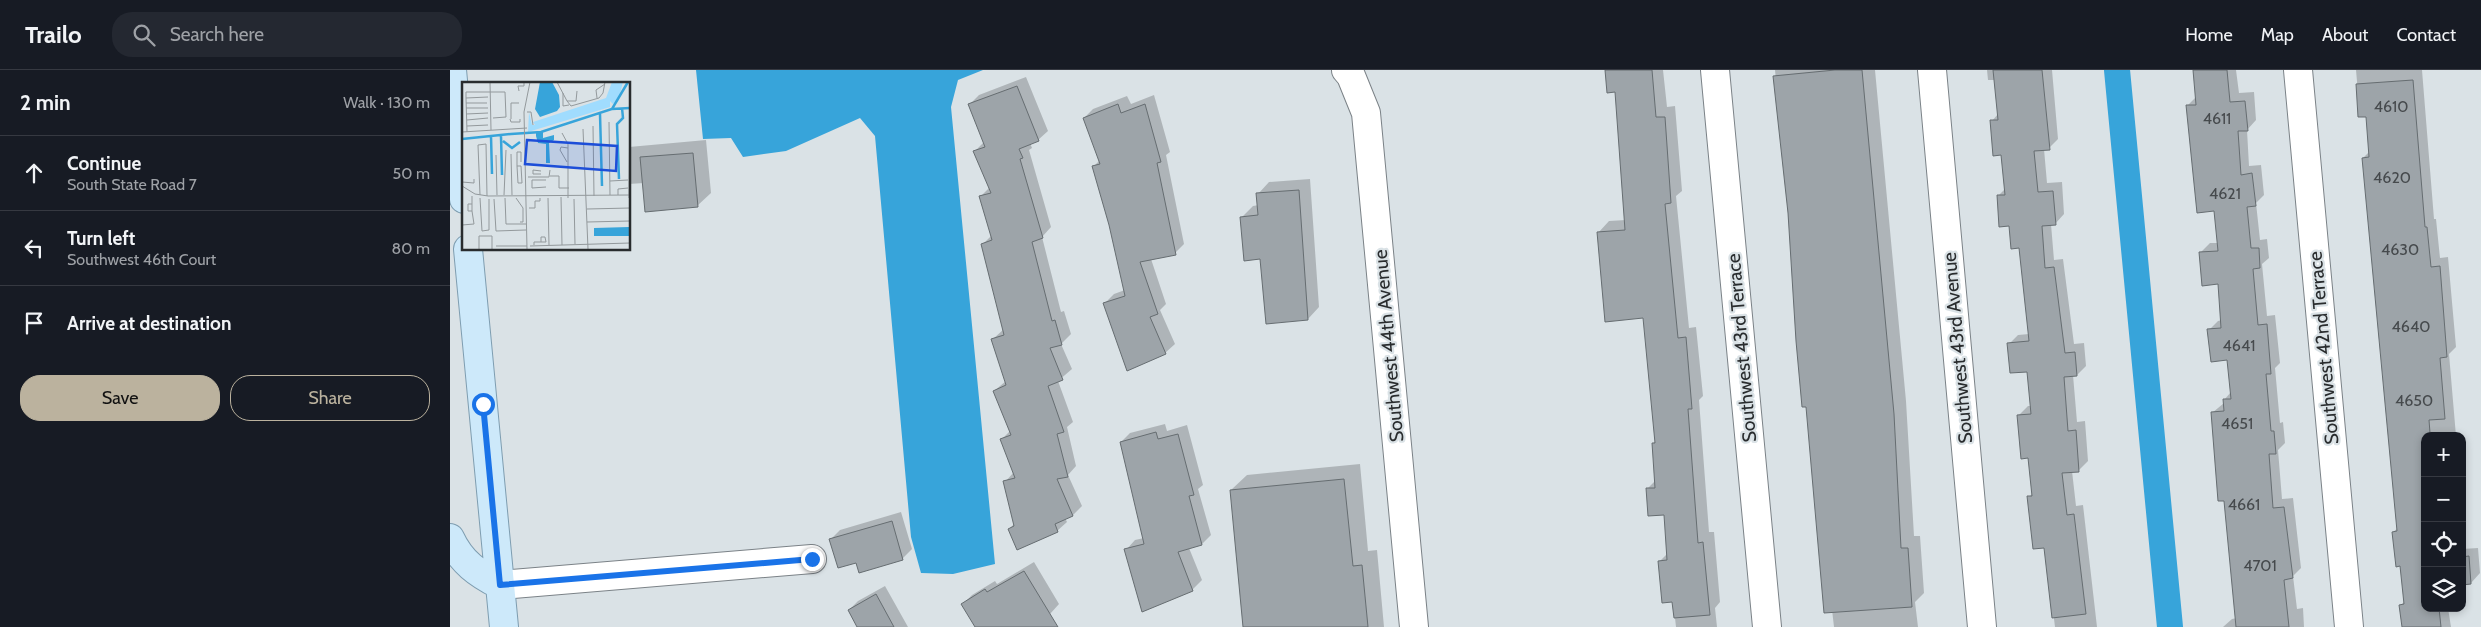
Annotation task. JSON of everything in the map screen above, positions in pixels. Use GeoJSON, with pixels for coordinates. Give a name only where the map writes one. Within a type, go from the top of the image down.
{"type":"FeatureCollection","features":[{"type":"Feature","properties":{"kind":"main road"},"geometry":{"type":"LineString","coordinates":[[452,70],[462,178]]}},
{"type":"Feature","properties":{"kind":"main road"},"geometry":{"type":"LineString","coordinates":[[468,250],[504,627]]}},
{"type":"Feature","properties":{"kind":"main road"},"geometry":{"type":"LineString","coordinates":[[450,538],[455,548],[478,574],[500,585]]}},
{"type":"Feature","properties":{"kind":"street","name":"Southwest 44th Avenue"},"geometry":{"type":"LineString","coordinates":[[1346,70],[1351,76],[1366,113],[1414,627]]}},
{"type":"Feature","properties":{"kind":"street","name":"Southwest 43rd Terrace"},"geometry":{"type":"LineString","coordinates":[[1715,70],[1767,627]]}},
{"type":"Feature","properties":{"kind":"street","name":"Southwest 43rd Avenue"},"geometry":{"type":"LineString","coordinates":[[1932,70],[1982,627]]}},
{"type":"Feature","properties":{"kind":"street","name":"Southwest 42nd Terrace"},"geometry":{"type":"LineString","coordinates":[[2298,70],[2349,627]]}},
{"type":"Feature","properties":{"kind":"street"},"geometry":{"type":"LineString","coordinates":[[500,585],[812,559]]}},
{"type":"Feature","properties":{"kind":"water"},"geometry":{"type":"Polygon","coordinates":[[[696,70],[983,70],[958,80],[951,107],[995,564],[953,574],[921,573],[911,537],[875,136],[860,118],[786,151],[743,157],[731,138],[703,139],[696,70]]]}},
{"type":"Feature","properties":{"kind":"building"},"geometry":{"type":"Polygon","coordinates":[[[1605,70],[1652,70],[1656,117],[1665,117],[1671,203],[1665,204],[1678,338],[1686,337],[1692,409],[1688,409],[1698,543],[1703,542],[1710,615],[1674,618],[1672,602],[1662,603],[1658,561],[1667,560],[1664,515],[1648,516],[1646,488],[1655,488],[1652,443],[1655,443],[1643,318],[1605,322],[1597,232],[1625,230],[1615,92],[1607,93],[1605,70]]]}},
{"type":"Feature","properties":{"kind":"building"},"geometry":{"type":"Polygon","coordinates":[[[1835,70],[1862,70],[1894,414],[1901,548],[1908,548],[1912,607],[1824,613],[1806,407],[1802,407],[1788,213],[1773,76],[1835,70]]]}},
{"type":"Feature","properties":{"kind":"building"},"geometry":{"type":"Polygon","coordinates":[[[1993,70],[2042,70],[2050,150],[2034,151],[2038,192],[2053,191],[2056,225],[2042,226],[2045,268],[2054,267],[2065,353],[2075,352],[2077,376],[2064,377],[2068,431],[2076,430],[2079,472],[2062,473],[2067,515],[2074,514],[2086,614],[2052,618],[2044,548],[2033,549],[2027,496],[2032,496],[2028,458],[2021,459],[2017,415],[2031,414],[2027,372],[2010,373],[2007,343],[2029,341],[2019,248],[2011,249],[2009,226],[1999,227],[1997,195],[2005,195],[2001,155],[1993,156],[1990,120],[1998,120],[1993,70]]]}},
{"type":"Feature","properties":{"kind":"building"},"geometry":{"type":"Polygon","coordinates":[[[2193,70],[2227,70],[2230,102],[2245,101],[2248,131],[2238,131],[2241,175],[2252,173],[2256,206],[2247,207],[2251,248],[2259,248],[2260,268],[2253,269],[2258,325],[2267,324],[2271,374],[2266,374],[2271,431],[2274,431],[2276,454],[2269,454],[2273,508],[2284,507],[2293,578],[2284,580],[2289,627],[2236,627],[2224,501],[2218,501],[2211,412],[2224,411],[2223,399],[2231,399],[2227,360],[2211,362],[2207,329],[2221,328],[2218,284],[2202,286],[2199,252],[2218,251],[2214,211],[2197,213],[2186,105],[2196,105],[2193,70]]]}},
{"type":"Feature","properties":{"kind":"building"},"geometry":{"type":"Polygon","coordinates":[[[2413,80],[2425,227],[2427,227],[2431,267],[2440,266],[2447,357],[2440,358],[2445,419],[2429,420],[2430,432],[2421,432],[2421,612],[2439,612],[2441,627],[2402,627],[2399,605],[2404,604],[2400,566],[2396,567],[2392,532],[2397,531],[2362,158],[2369,157],[2366,117],[2358,117],[2356,84],[2413,80]]]}},
{"type":"Feature","properties":{"kind":"building"},"geometry":{"type":"Polygon","coordinates":[[[1017,86],[1039,141],[1019,149],[1023,158],[1020,159],[1043,238],[1032,242],[1052,321],[1055,320],[1062,345],[1050,348],[1063,380],[1048,386],[1064,432],[1057,434],[1068,477],[1057,479],[1073,516],[1055,524],[1058,532],[1017,550],[1008,529],[1014,526],[1003,481],[1015,478],[1000,439],[1011,435],[993,391],[1006,385],[991,339],[1004,335],[981,244],[992,240],[979,196],[991,193],[973,151],[985,147],[968,104],[1017,86]]]}},
{"type":"Feature","properties":{"kind":"building"},"geometry":{"type":"Polygon","coordinates":[[[1118,104],[1121,113],[1145,104],[1161,162],[1157,163],[1176,255],[1140,262],[1158,314],[1150,317],[1166,354],[1127,371],[1103,303],[1125,296],[1109,225],[1092,166],[1100,164],[1083,118],[1118,104]]]}},
{"type":"Feature","properties":{"kind":"building"},"geometry":{"type":"Polygon","coordinates":[[[693,153],[698,207],[645,212],[640,157],[693,153]]]}},
{"type":"Feature","properties":{"kind":"building"},"geometry":{"type":"Polygon","coordinates":[[[1299,190],[1308,320],[1266,324],[1260,259],[1244,261],[1240,217],[1258,215],[1256,193],[1299,190]]]}},
{"type":"Feature","properties":{"kind":"building"},"geometry":{"type":"Polygon","coordinates":[[[1156,432],[1158,439],[1178,434],[1194,495],[1189,496],[1202,545],[1178,552],[1193,591],[1142,612],[1124,549],[1144,544],[1120,442],[1156,432]]]}},
{"type":"Feature","properties":{"kind":"building"},"geometry":{"type":"Polygon","coordinates":[[[1344,479],[1353,566],[1362,565],[1368,627],[1243,627],[1230,490],[1344,479]]]}},
{"type":"Feature","properties":{"kind":"building"},"geometry":{"type":"Polygon","coordinates":[[[892,521],[903,560],[859,573],[856,563],[838,568],[829,539],[892,521]]]}},
{"type":"Feature","properties":{"kind":"building"},"geometry":{"type":"Polygon","coordinates":[[[2466,556],[2469,556],[2471,584],[2466,585],[2466,567],[2466,556]]]}},
{"type":"Feature","properties":{"kind":"building"},"geometry":{"type":"Polygon","coordinates":[[[1024,571],[1058,627],[975,627],[961,604],[985,589],[987,592],[1024,571]]]}},
{"type":"Feature","properties":{"kind":"building"},"geometry":{"type":"Polygon","coordinates":[[[876,594],[894,627],[857,627],[848,610],[876,594]]]}},
{"type":"Feature","properties":{"kind":"waterway"},"geometry":{"type":"LineString","coordinates":[[2117,70],[2170,627]]}},
{"type":"Feature","properties":{"kind":"route"},"geometry":{"type":"LineString","coordinates":[[483,404],[500,585],[812,559]]}}]}
